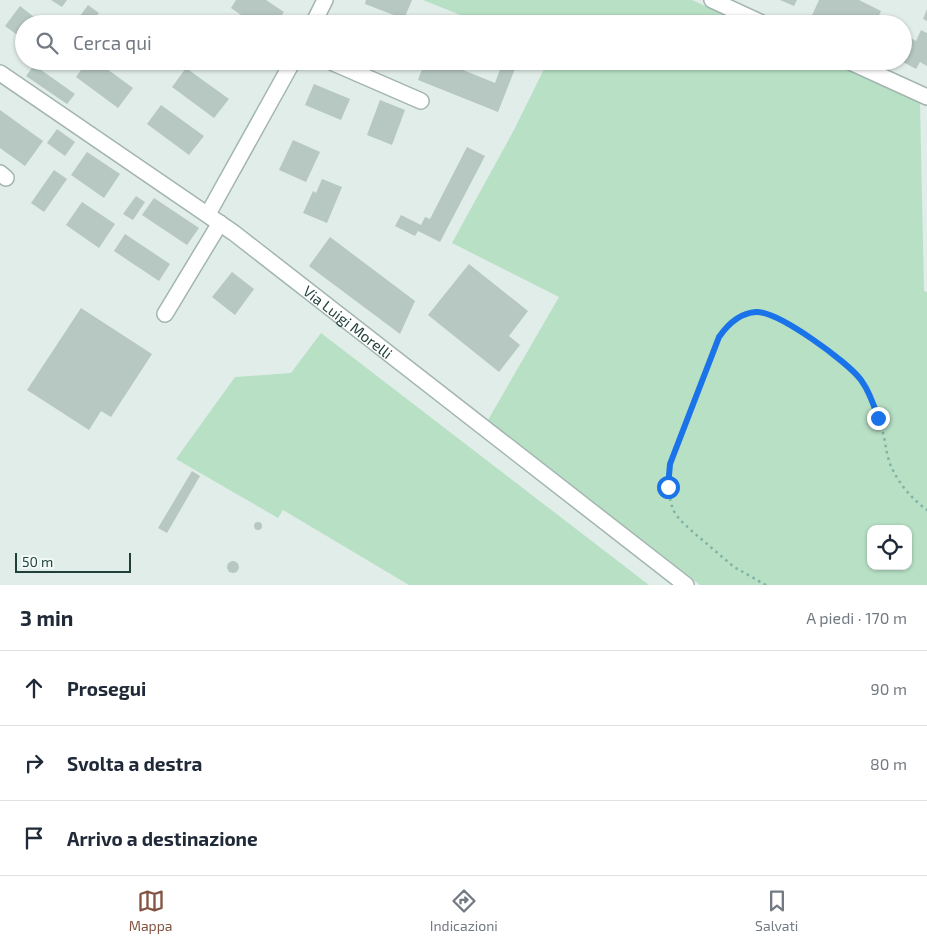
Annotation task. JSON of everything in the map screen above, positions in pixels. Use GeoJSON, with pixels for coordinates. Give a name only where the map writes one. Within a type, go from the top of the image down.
{"type":"FeatureCollection","features":[{"type":"Feature","properties":{"kind":"street"},"geometry":{"type":"LineString","coordinates":[[318,15],[325,0]]}},
{"type":"Feature","properties":{"kind":"street"},"geometry":{"type":"LineString","coordinates":[[712,0],[744,15]]}},
{"type":"Feature","properties":{"kind":"street"},"geometry":{"type":"LineString","coordinates":[[165,314],[288,70]]}},
{"type":"Feature","properties":{"kind":"street"},"geometry":{"type":"LineString","coordinates":[[350,70],[421,100]]}},
{"type":"Feature","properties":{"kind":"street"},"geometry":{"type":"LineString","coordinates":[[868,70],[927,97]]}},
{"type":"Feature","properties":{"kind":"street","name":"Via Luigi Morelli"},"geometry":{"type":"LineString","coordinates":[[0,73],[214,218],[686,585]]}},
{"type":"Feature","properties":{"kind":"path"},"geometry":{"type":"LineString","coordinates":[[766,585],[734,567],[680,520],[673,510],[668,487],[670,464],[719,337],[726,327],[737,318],[749,313],[758,312],[770,315],[805,335],[852,370],[860,379],[874,405],[890,464],[895,474],[915,500],[927,510]]}},
{"type":"Feature","properties":{"kind":"green space"},"geometry":{"type":"Polygon","coordinates":[[[423,0],[692,0],[725,15],[460,15],[423,0]]]}},
{"type":"Feature","properties":{"kind":"green space"},"geometry":{"type":"Polygon","coordinates":[[[544,70],[849,70],[920,102],[924,291],[927,292],[927,585],[700,585],[488,420],[559,297],[452,243],[514,130],[544,70]]]}},
{"type":"Feature","properties":{"kind":"green space"},"geometry":{"type":"Polygon","coordinates":[[[321,333],[649,585],[409,585],[283,510],[278,518],[176,459],[235,377],[291,373],[321,333]]]}},
{"type":"Feature","properties":{"kind":"building"},"geometry":{"type":"Polygon","coordinates":[[[51,0],[67,0],[62,7],[51,0]]]}},
{"type":"Feature","properties":{"kind":"building"},"geometry":{"type":"Polygon","coordinates":[[[236,0],[266,0],[284,12],[282,15],[241,15],[231,8],[236,0]]]}},
{"type":"Feature","properties":{"kind":"building"},"geometry":{"type":"Polygon","coordinates":[[[366,0],[412,0],[406,15],[394,15],[365,4],[366,0]]]}},
{"type":"Feature","properties":{"kind":"building"},"geometry":{"type":"Polygon","coordinates":[[[780,0],[797,0],[794,6],[780,0]]]}},
{"type":"Feature","properties":{"kind":"building"},"geometry":{"type":"Polygon","coordinates":[[[819,0],[859,0],[881,11],[879,15],[812,15],[819,0]]]}},
{"type":"Feature","properties":{"kind":"building"},"geometry":{"type":"Polygon","coordinates":[[[88,5],[99,13],[98,15],[81,15],[88,5]]]}},
{"type":"Feature","properties":{"kind":"building"},"geometry":{"type":"Polygon","coordinates":[[[20,6],[32,15],[15,15],[15,33],[5,26],[20,6]]]}},
{"type":"Feature","properties":{"kind":"building"},"geometry":{"type":"Polygon","coordinates":[[[927,9],[927,21],[923,19],[927,9]]]}},
{"type":"Feature","properties":{"kind":"building"},"geometry":{"type":"Polygon","coordinates":[[[921,30],[927,33],[927,66],[920,62],[916,69],[912,67],[912,39],[916,41],[921,30]]]}},
{"type":"Feature","properties":{"kind":"building"},"geometry":{"type":"Polygon","coordinates":[[[30,70],[41,70],[75,94],[67,104],[26,76],[30,70]]]}},
{"type":"Feature","properties":{"kind":"building"},"geometry":{"type":"Polygon","coordinates":[[[81,70],[108,70],[133,88],[118,108],[76,77],[81,70]]]}},
{"type":"Feature","properties":{"kind":"building"},"geometry":{"type":"Polygon","coordinates":[[[185,70],[189,70],[229,99],[214,118],[172,87],[185,70]]]}},
{"type":"Feature","properties":{"kind":"building"},"geometry":{"type":"Polygon","coordinates":[[[422,70],[463,70],[495,83],[500,70],[514,70],[498,112],[418,80],[422,70]]]}},
{"type":"Feature","properties":{"kind":"building"},"geometry":{"type":"Polygon","coordinates":[[[314,84],[350,99],[341,120],[305,105],[314,84]]]}},
{"type":"Feature","properties":{"kind":"building"},"geometry":{"type":"Polygon","coordinates":[[[380,100],[405,110],[392,145],[367,135],[380,100]]]}},
{"type":"Feature","properties":{"kind":"building"},"geometry":{"type":"Polygon","coordinates":[[[161,105],[204,136],[189,155],[147,124],[161,105]]]}},
{"type":"Feature","properties":{"kind":"building"},"geometry":{"type":"Polygon","coordinates":[[[0,110],[43,141],[25,166],[0,148],[0,110]]]}},
{"type":"Feature","properties":{"kind":"building"},"geometry":{"type":"Polygon","coordinates":[[[57,129],[75,142],[65,156],[47,143],[57,129]]]}},
{"type":"Feature","properties":{"kind":"building"},"geometry":{"type":"Polygon","coordinates":[[[293,140],[320,152],[306,182],[279,170],[293,140]]]}},
{"type":"Feature","properties":{"kind":"building"},"geometry":{"type":"Polygon","coordinates":[[[467,147],[485,156],[440,242],[418,231],[415,236],[395,226],[401,215],[421,225],[425,217],[430,219],[467,147]]]}},
{"type":"Feature","properties":{"kind":"building"},"geometry":{"type":"Polygon","coordinates":[[[87,152],[120,174],[104,198],[71,175],[87,152]]]}},
{"type":"Feature","properties":{"kind":"building"},"geometry":{"type":"Polygon","coordinates":[[[54,170],[67,179],[44,212],[31,203],[54,170]]]}},
{"type":"Feature","properties":{"kind":"building"},"geometry":{"type":"Polygon","coordinates":[[[322,179],[342,187],[327,223],[303,213],[313,191],[316,193],[322,179]]]}},
{"type":"Feature","properties":{"kind":"building"},"geometry":{"type":"Polygon","coordinates":[[[136,196],[145,202],[133,220],[123,214],[136,196]]]}},
{"type":"Feature","properties":{"kind":"building"},"geometry":{"type":"Polygon","coordinates":[[[154,198],[199,228],[187,245],[142,215],[154,198]]]}},
{"type":"Feature","properties":{"kind":"building"},"geometry":{"type":"Polygon","coordinates":[[[82,202],[115,224],[99,248],[66,225],[82,202]]]}},
{"type":"Feature","properties":{"kind":"building"},"geometry":{"type":"Polygon","coordinates":[[[125,234],[170,264],[159,281],[114,251],[125,234]]]}},
{"type":"Feature","properties":{"kind":"building"},"geometry":{"type":"Polygon","coordinates":[[[330,237],[415,301],[400,334],[309,266],[330,237]]]}},
{"type":"Feature","properties":{"kind":"building"},"geometry":{"type":"Polygon","coordinates":[[[469,264],[528,311],[509,336],[520,345],[499,372],[428,315],[469,264]]]}},
{"type":"Feature","properties":{"kind":"building"},"geometry":{"type":"Polygon","coordinates":[[[232,272],[254,289],[235,315],[212,297],[232,272]]]}},
{"type":"Feature","properties":{"kind":"building"},"geometry":{"type":"Polygon","coordinates":[[[81,308],[152,354],[111,417],[101,411],[89,430],[27,390],[81,308]]]}},
{"type":"Feature","properties":{"kind":"building"},"geometry":{"type":"Polygon","coordinates":[[[192,471],[200,476],[167,533],[158,528],[192,471]]]}},
{"type":"Feature","properties":{"kind":"building"},"geometry":{"type":"Polygon","coordinates":[[[258,522],[262,526],[258,530],[254,526],[258,522]]]}},
{"type":"Feature","properties":{"kind":"building"},"geometry":{"type":"Polygon","coordinates":[[[231,561],[235,561],[239,567],[235,573],[231,573],[227,569],[227,565],[231,561]]]}},
{"type":"Feature","properties":{"kind":"route"},"geometry":{"type":"LineString","coordinates":[[668,487],[670,464],[719,337],[726,327],[737,318],[749,313],[758,312],[770,315],[784,322],[852,370],[868,392],[878,418]]}}]}
